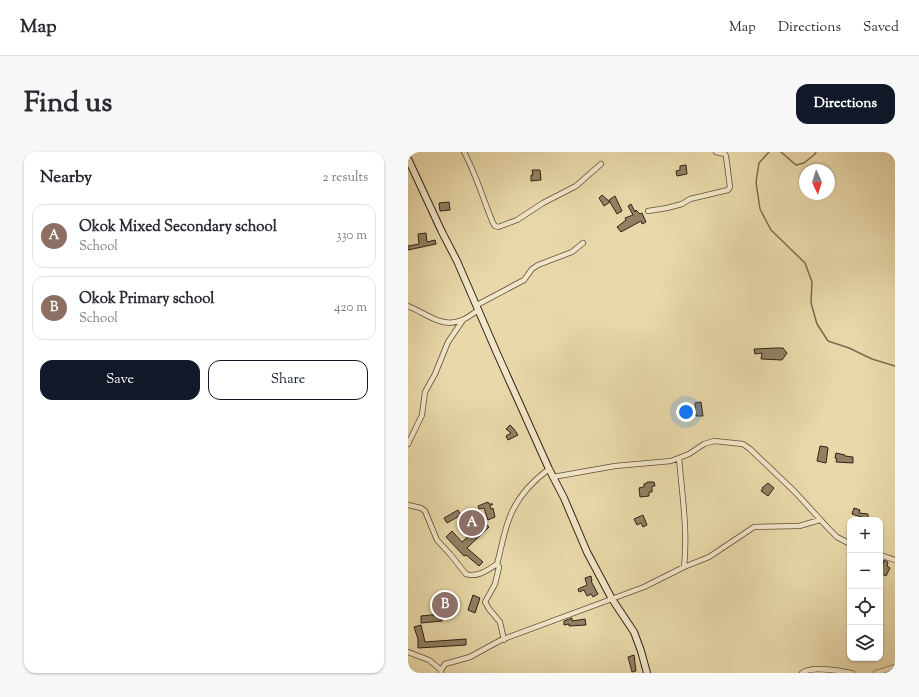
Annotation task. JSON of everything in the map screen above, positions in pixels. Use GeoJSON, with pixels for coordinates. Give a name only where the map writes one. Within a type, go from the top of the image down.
{"type":"FeatureCollection","features":[{"type":"Feature","properties":{"kind":"street"},"geometry":{"type":"LineString","coordinates":[[464,152],[471,164],[481,196],[493,223],[498,227],[518,220],[543,203],[576,186],[601,164]]}},
{"type":"Feature","properties":{"kind":"street"},"geometry":{"type":"LineString","coordinates":[[648,211],[667,208],[682,204],[690,199],[728,190],[730,187],[726,156],[725,154],[716,152]]}},
{"type":"Feature","properties":{"kind":"street"},"geometry":{"type":"LineString","coordinates":[[408,160],[457,261],[587,552],[612,598],[634,632],[642,651],[647,673]]}},
{"type":"Feature","properties":{"kind":"street"},"geometry":{"type":"LineString","coordinates":[[408,444],[422,415],[425,392],[435,374],[448,342],[463,320],[478,308],[524,280],[532,269],[538,265],[572,252],[583,243]]}},
{"type":"Feature","properties":{"kind":"street"},"geometry":{"type":"LineString","coordinates":[[408,306],[434,320],[454,322],[463,320]]}},
{"type":"Feature","properties":{"kind":"street"},"geometry":{"type":"LineString","coordinates":[[554,477],[615,466],[671,461],[689,454],[704,444],[714,441],[743,444],[794,492],[837,537],[847,542]]}},
{"type":"Feature","properties":{"kind":"street"},"geometry":{"type":"LineString","coordinates":[[679,458],[685,523],[686,550],[684,567]]}},
{"type":"Feature","properties":{"kind":"street"},"geometry":{"type":"LineString","coordinates":[[504,640],[500,622],[485,602],[495,584],[499,567],[497,564],[509,520],[516,504],[528,486],[549,469]]}},
{"type":"Feature","properties":{"kind":"street"},"geometry":{"type":"LineString","coordinates":[[408,505],[421,508],[425,511],[437,540],[466,574],[470,575],[484,573],[497,564]]}},
{"type":"Feature","properties":{"kind":"street"},"geometry":{"type":"LineString","coordinates":[[408,652],[429,660],[441,672],[445,664],[470,657],[501,640],[644,587],[684,567],[710,558],[754,527],[799,526],[820,520]]}},
{"type":"Feature","properties":{"kind":"street"},"geometry":{"type":"LineString","coordinates":[[883,556],[895,560]]}},
{"type":"Feature","properties":{"kind":"street"},"geometry":{"type":"LineString","coordinates":[[876,673],[895,667]]}},
{"type":"Feature","properties":{"kind":"street"},"geometry":{"type":"LineString","coordinates":[[802,673],[806,670],[813,669],[852,673]]}},
{"type":"Feature","properties":{"kind":"building"},"geometry":{"type":"Polygon","coordinates":[[[686,165],[687,174],[677,176],[676,171],[680,170],[680,166],[686,165]]]}},
{"type":"Feature","properties":{"kind":"building"},"geometry":{"type":"Polygon","coordinates":[[[532,170],[540,170],[541,180],[531,181],[531,175],[533,175],[532,170]]]}},
{"type":"Feature","properties":{"kind":"building"},"geometry":{"type":"Polygon","coordinates":[[[602,195],[610,202],[604,206],[599,198],[602,195]]]}},
{"type":"Feature","properties":{"kind":"building"},"geometry":{"type":"Polygon","coordinates":[[[615,196],[622,211],[617,214],[609,200],[615,196]]]}},
{"type":"Feature","properties":{"kind":"building"},"geometry":{"type":"Polygon","coordinates":[[[449,202],[450,210],[440,211],[439,203],[449,202]]]}},
{"type":"Feature","properties":{"kind":"building"},"geometry":{"type":"Polygon","coordinates":[[[631,204],[635,212],[636,210],[640,214],[642,213],[646,222],[642,224],[641,221],[621,232],[617,227],[626,220],[625,218],[633,215],[628,206],[631,204]]]}},
{"type":"Feature","properties":{"kind":"building"},"geometry":{"type":"Polygon","coordinates":[[[426,233],[427,242],[435,240],[436,244],[408,250],[408,246],[419,244],[418,234],[426,233]]]}},
{"type":"Feature","properties":{"kind":"building"},"geometry":{"type":"Polygon","coordinates":[[[783,348],[787,353],[782,360],[761,359],[762,353],[755,354],[754,349],[783,348]]]}},
{"type":"Feature","properties":{"kind":"building"},"geometry":{"type":"Polygon","coordinates":[[[701,402],[703,416],[696,416],[695,403],[701,402]]]}},
{"type":"Feature","properties":{"kind":"building"},"geometry":{"type":"Polygon","coordinates":[[[510,425],[518,435],[508,440],[506,436],[511,433],[506,429],[510,425]]]}},
{"type":"Feature","properties":{"kind":"building"},"geometry":{"type":"Polygon","coordinates":[[[820,446],[828,448],[826,463],[817,461],[820,446]]]}},
{"type":"Feature","properties":{"kind":"building"},"geometry":{"type":"Polygon","coordinates":[[[836,453],[853,457],[853,463],[836,462],[836,453]]]}},
{"type":"Feature","properties":{"kind":"building"},"geometry":{"type":"Polygon","coordinates":[[[647,482],[654,482],[655,486],[652,486],[652,492],[649,492],[649,496],[640,497],[639,488],[644,487],[644,484],[647,482]]]}},
{"type":"Feature","properties":{"kind":"building"},"geometry":{"type":"Polygon","coordinates":[[[768,483],[774,488],[768,496],[761,491],[762,488],[768,483]]]}},
{"type":"Feature","properties":{"kind":"building"},"geometry":{"type":"Polygon","coordinates":[[[488,502],[489,504],[493,504],[490,506],[491,509],[493,508],[495,517],[488,520],[484,508],[479,509],[478,506],[488,502]]]}},
{"type":"Feature","properties":{"kind":"building"},"geometry":{"type":"Polygon","coordinates":[[[854,508],[860,510],[859,513],[868,514],[868,517],[862,517],[852,514],[854,508]]]}},
{"type":"Feature","properties":{"kind":"building"},"geometry":{"type":"Polygon","coordinates":[[[458,510],[461,515],[447,523],[444,518],[458,510]]]}},
{"type":"Feature","properties":{"kind":"building"},"geometry":{"type":"Polygon","coordinates":[[[473,511],[489,527],[467,548],[483,562],[479,566],[466,555],[464,556],[446,537],[452,531],[462,542],[471,534],[461,524],[473,511]]]}},
{"type":"Feature","properties":{"kind":"building"},"geometry":{"type":"Polygon","coordinates":[[[643,515],[647,525],[643,527],[641,523],[637,525],[634,519],[643,515]]]}},
{"type":"Feature","properties":{"kind":"building"},"geometry":{"type":"Polygon","coordinates":[[[884,560],[888,562],[887,566],[890,568],[886,576],[883,574],[884,560]]]}},
{"type":"Feature","properties":{"kind":"building"},"geometry":{"type":"Polygon","coordinates":[[[591,576],[591,581],[598,594],[593,597],[591,594],[587,596],[584,590],[579,592],[578,589],[587,585],[585,578],[591,576]]]}},
{"type":"Feature","properties":{"kind":"building"},"geometry":{"type":"Polygon","coordinates":[[[473,595],[480,598],[475,613],[468,610],[473,595]]]}},
{"type":"Feature","properties":{"kind":"building"},"geometry":{"type":"Polygon","coordinates":[[[441,614],[442,621],[421,623],[421,616],[441,614]]]}},
{"type":"Feature","properties":{"kind":"building"},"geometry":{"type":"Polygon","coordinates":[[[572,618],[572,621],[585,619],[586,625],[564,625],[564,621],[572,618]]]}},
{"type":"Feature","properties":{"kind":"building"},"geometry":{"type":"Polygon","coordinates":[[[421,625],[425,642],[466,639],[466,645],[418,648],[418,639],[414,627],[421,625]]]}},
{"type":"Feature","properties":{"kind":"building"},"geometry":{"type":"Polygon","coordinates":[[[634,655],[636,671],[632,672],[628,657],[634,655]]]}},
{"type":"Feature","properties":{"kind":"waterway"},"geometry":{"type":"LineString","coordinates":[[769,152],[759,163],[756,182],[760,209],[771,230],[805,263],[812,282],[811,303],[817,324],[828,341],[849,348],[872,359],[895,366]]}},
{"type":"Feature","properties":{"kind":"waterway"},"geometry":{"type":"LineString","coordinates":[[781,152],[796,165],[804,163],[816,152]]}},
{"type":"Feature","properties":{"kind":"place","name":"Okok Mixed Secondary school"},"geometry":{"type":"Point","coordinates":[472,523]}},
{"type":"Feature","properties":{"kind":"place","name":"Okok Primary school"},"geometry":{"type":"Point","coordinates":[445,605]}}]}
